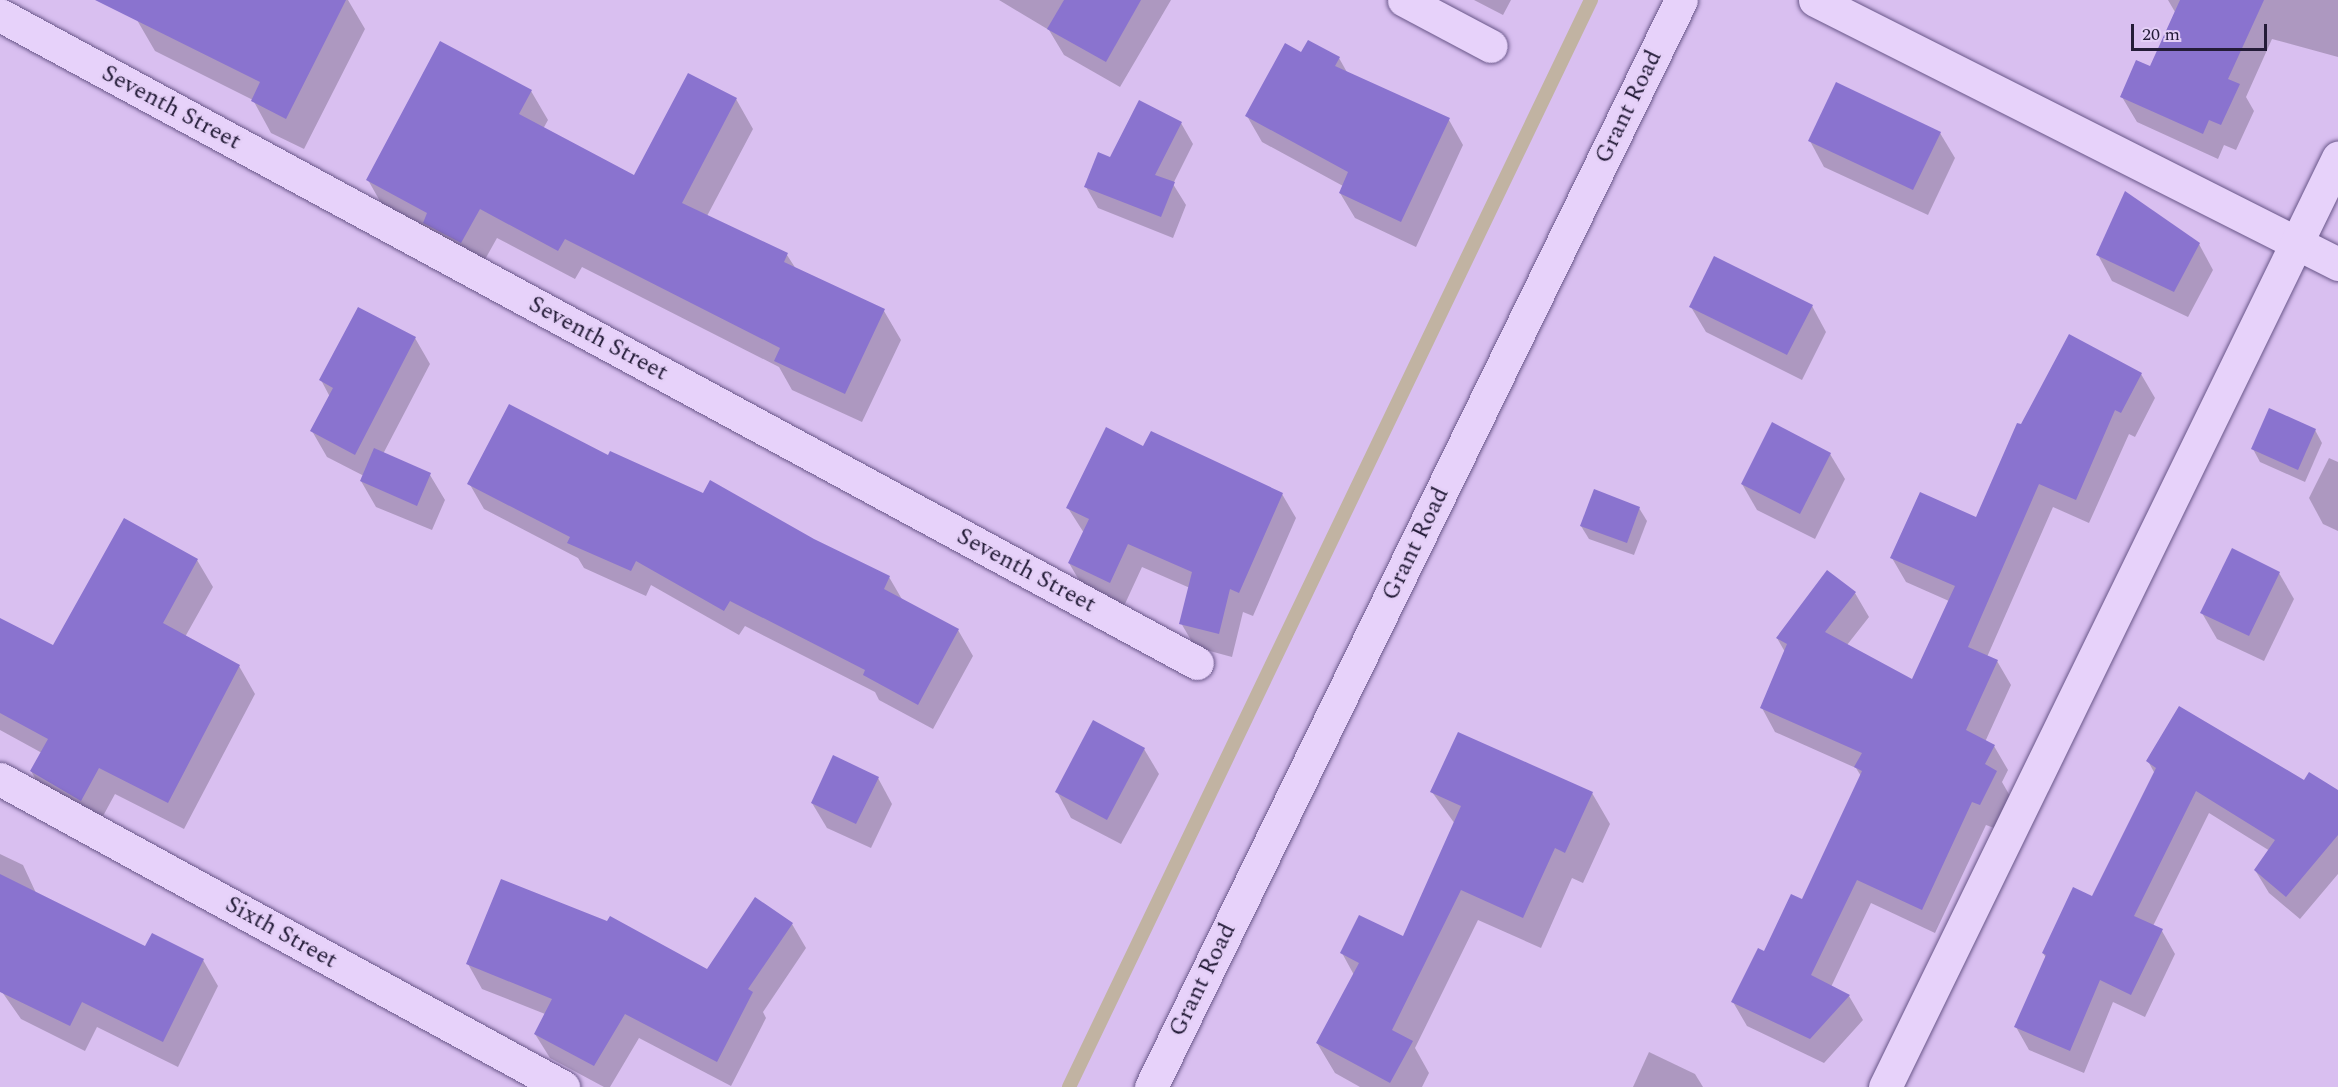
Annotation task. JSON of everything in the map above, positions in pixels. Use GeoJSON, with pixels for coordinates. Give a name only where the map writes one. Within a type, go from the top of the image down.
{"type":"FeatureCollection","features":[{"type":"Feature","properties":{"kind":"street"},"geometry":{"type":"LineString","coordinates":[[1404,0],[1491,46]]}},
{"type":"Feature","properties":{"kind":"street","name":"Grant Road"},"geometry":{"type":"LineString","coordinates":[[1151,1087],[1682,0]]}},
{"type":"Feature","properties":{"kind":"street"},"geometry":{"type":"LineString","coordinates":[[1815,0],[2338,264]]}},
{"type":"Feature","properties":{"kind":"street","name":"Seventh Street"},"geometry":{"type":"LineString","coordinates":[[3,13],[1197,663]]}},
{"type":"Feature","properties":{"kind":"street"},"geometry":{"type":"LineString","coordinates":[[1885,1087],[2338,158]]}},
{"type":"Feature","properties":{"kind":"street","name":"Sixth Street"},"geometry":{"type":"LineString","coordinates":[[0,779],[563,1087]]}},
{"type":"Feature","properties":{"kind":"building"},"geometry":{"type":"Polygon","coordinates":[[[95,0],[346,0],[286,119],[251,101],[260,82],[95,0]]]}},
{"type":"Feature","properties":{"kind":"building"},"geometry":{"type":"Polygon","coordinates":[[[1064,0],[1141,0],[1106,62],[1047,29],[1064,0]]]}},
{"type":"Feature","properties":{"kind":"building"},"geometry":{"type":"Polygon","coordinates":[[[2180,0],[2264,0],[2228,79],[2240,84],[2221,125],[2209,120],[2203,134],[2120,97],[2136,60],[2150,66],[2180,0]]]}},
{"type":"Feature","properties":{"kind":"building"},"geometry":{"type":"Polygon","coordinates":[[[1308,40],[1340,57],[1335,66],[1450,118],[1401,222],[1339,193],[1348,172],[1245,116],[1285,43],[1301,52],[1308,40]]]}},
{"type":"Feature","properties":{"kind":"building"},"geometry":{"type":"Polygon","coordinates":[[[440,41],[532,90],[519,114],[634,175],[688,73],[737,98],[682,203],[788,253],[784,262],[885,309],[845,394],[774,361],[780,348],[565,239],[558,251],[480,209],[461,243],[423,223],[427,213],[366,180],[440,41]]]}},
{"type":"Feature","properties":{"kind":"building"},"geometry":{"type":"Polygon","coordinates":[[[1836,82],[1941,132],[1913,190],[1808,141],[1836,82]]]}},
{"type":"Feature","properties":{"kind":"building"},"geometry":{"type":"Polygon","coordinates":[[[1139,100],[1182,122],[1155,175],[1175,182],[1161,217],[1084,187],[1098,152],[1110,157],[1139,100]]]}},
{"type":"Feature","properties":{"kind":"building"},"geometry":{"type":"Polygon","coordinates":[[[2125,191],[2200,243],[2174,292],[2096,255],[2125,191]]]}},
{"type":"Feature","properties":{"kind":"building"},"geometry":{"type":"Polygon","coordinates":[[[1714,256],[1813,305],[1787,355],[1689,307],[1714,256]]]}},
{"type":"Feature","properties":{"kind":"building"},"geometry":{"type":"Polygon","coordinates":[[[358,307],[416,337],[355,455],[310,431],[333,388],[319,380],[358,307]]]}},
{"type":"Feature","properties":{"kind":"building"},"geometry":{"type":"Polygon","coordinates":[[[2069,334],[2142,373],[2121,413],[2115,410],[2076,500],[2039,484],[1968,647],[1998,660],[1966,730],[1995,745],[1985,764],[1997,771],[1980,805],[1972,802],[1922,910],[1857,880],[1811,975],[1850,995],[1810,1039],[1731,1002],[1758,948],[1764,951],[1791,894],[1802,899],[1862,771],[1854,767],[1862,753],[1760,708],[1787,644],[1776,638],[1827,570],[1856,592],[1825,632],[1912,679],[1955,586],[1890,558],[1920,492],[1976,517],[2017,423],[2021,424],[2069,334]]]}},
{"type":"Feature","properties":{"kind":"building"},"geometry":{"type":"Polygon","coordinates":[[[509,404],[608,455],[610,451],[703,493],[710,480],[814,539],[890,576],[884,589],[959,629],[918,705],[863,675],[865,670],[730,601],[724,611],[636,561],[631,571],[567,543],[570,537],[467,484],[509,404]]]}},
{"type":"Feature","properties":{"kind":"building"},"geometry":{"type":"Polygon","coordinates":[[[2269,408],[2316,429],[2298,470],[2251,449],[2269,408]]]}},
{"type":"Feature","properties":{"kind":"building"},"geometry":{"type":"Polygon","coordinates":[[[1772,422],[1831,453],[1800,514],[1741,484],[1772,422]]]}},
{"type":"Feature","properties":{"kind":"building"},"geometry":{"type":"Polygon","coordinates":[[[1106,427],[1143,446],[1151,431],[1283,493],[1239,593],[1230,589],[1219,634],[1179,624],[1192,572],[1128,544],[1110,583],[1068,563],[1089,519],[1066,508],[1106,427]]]}},
{"type":"Feature","properties":{"kind":"building"},"geometry":{"type":"Polygon","coordinates":[[[374,448],[431,473],[417,506],[360,481],[374,448]]]}},
{"type":"Feature","properties":{"kind":"building"},"geometry":{"type":"Polygon","coordinates":[[[1594,489],[1640,507],[1627,543],[1580,526],[1594,489]]]}},
{"type":"Feature","properties":{"kind":"building"},"geometry":{"type":"Polygon","coordinates":[[[124,518],[198,559],[163,623],[240,665],[168,803],[99,768],[81,801],[30,771],[48,739],[0,713],[0,618],[53,645],[124,518]]]}},
{"type":"Feature","properties":{"kind":"building"},"geometry":{"type":"Polygon","coordinates":[[[2232,548],[2280,572],[2249,636],[2200,613],[2232,548]]]}},
{"type":"Feature","properties":{"kind":"building"},"geometry":{"type":"Polygon","coordinates":[[[2179,706],[2304,780],[2309,772],[2338,790],[2338,835],[2286,897],[2254,870],[2275,840],[2196,791],[2134,916],[2163,929],[2131,995],[2100,980],[2070,1051],[2014,1027],[2046,955],[2042,953],[2073,887],[2092,896],[2156,768],[2146,761],[2179,706]]]}},
{"type":"Feature","properties":{"kind":"building"},"geometry":{"type":"Polygon","coordinates":[[[1093,720],[1145,748],[1107,820],[1055,792],[1093,720]]]}},
{"type":"Feature","properties":{"kind":"building"},"geometry":{"type":"Polygon","coordinates":[[[1458,732],[1593,792],[1565,853],[1555,848],[1523,918],[1461,890],[1392,1030],[1413,1041],[1390,1083],[1316,1043],[1359,963],[1340,953],[1359,915],[1403,936],[1461,806],[1430,792],[1458,732]]]}},
{"type":"Feature","properties":{"kind":"building"},"geometry":{"type":"Polygon","coordinates":[[[833,755],[879,777],[856,824],[811,803],[833,755]]]}},
{"type":"Feature","properties":{"kind":"building"},"geometry":{"type":"Polygon","coordinates":[[[0,874],[145,946],[152,933],[204,959],[163,1042],[82,1002],[70,1026],[0,992],[0,874]]]}},
{"type":"Feature","properties":{"kind":"building"},"geometry":{"type":"Polygon","coordinates":[[[501,879],[607,921],[610,916],[707,969],[755,897],[793,923],[748,989],[753,992],[717,1062],[625,1014],[594,1066],[534,1034],[552,999],[466,964],[501,879]]]}},
{"type":"Feature","properties":{"kind":"waterway"},"geometry":{"type":"LineString","coordinates":[[1069,1087],[1591,0]]}}]}
